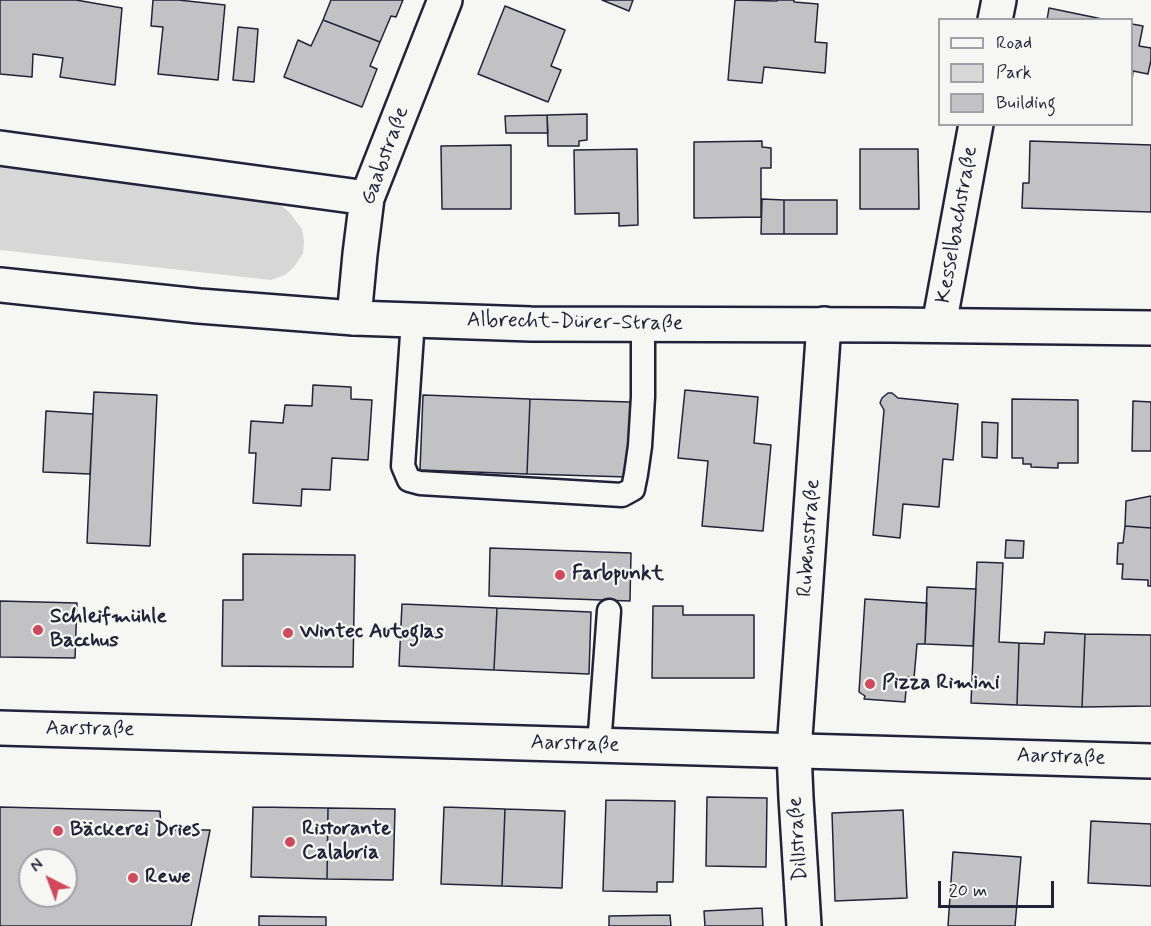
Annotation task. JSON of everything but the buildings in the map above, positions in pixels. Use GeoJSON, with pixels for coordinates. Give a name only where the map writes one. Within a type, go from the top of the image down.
{"type":"FeatureCollection","features":[{"type":"Feature","properties":{"kind":"main road","name":"Gaabstraße"},"geometry":{"type":"LineString","coordinates":[[354,318],[367,198],[445,0]]}},
{"type":"Feature","properties":{"kind":"main road"},"geometry":{"type":"LineString","coordinates":[[995,18],[999,0]]}},
{"type":"Feature","properties":{"kind":"main road","name":"Kesselbachstraße"},"geometry":{"type":"LineString","coordinates":[[939,325],[976,126]]}},
{"type":"Feature","properties":{"kind":"main road"},"geometry":{"type":"LineString","coordinates":[[0,148],[367,198]]}},
{"type":"Feature","properties":{"kind":"main road","name":"Albrecht-Dürer-Straße"},"geometry":{"type":"LineString","coordinates":[[0,285],[199,306],[354,318],[531,324],[824,324],[1151,328]]}},
{"type":"Feature","properties":{"kind":"main road","name":"Rubensstraße"},"geometry":{"type":"LineString","coordinates":[[794,751],[824,324]]}},
{"type":"Feature","properties":{"kind":"main road","name":"Aarstraße"},"geometry":{"type":"LineString","coordinates":[[0,728],[1151,761]]}},
{"type":"Feature","properties":{"kind":"main road","name":"Dillstraße"},"geometry":{"type":"LineString","coordinates":[[794,751],[804,926]]}},
{"type":"Feature","properties":{"kind":"lane"},"geometry":{"type":"LineString","coordinates":[[413,320],[403,466],[410,480],[420,483],[622,495],[633,489],[640,446],[644,324]]}},
{"type":"Feature","properties":{"kind":"lane"},"geometry":{"type":"LineString","coordinates":[[599,746],[609,611]]}},
{"type":"Feature","properties":{"kind":"green space"},"geometry":{"type":"Polygon","coordinates":[[[0,163],[263,199],[279,204],[289,212],[302,229],[303,253],[294,267],[285,275],[271,280],[0,250],[0,163]]]}},
{"type":"Feature","properties":{"kind":"place","name":"Farbpunkt"},"geometry":{"type":"Point","coordinates":[560,575]}},
{"type":"Feature","properties":{"kind":"place","name":"Schleifmühle Bacchus"},"geometry":{"type":"Point","coordinates":[38,630]}},
{"type":"Feature","properties":{"kind":"place","name":"Wintec Autoglas"},"geometry":{"type":"Point","coordinates":[288,633]}},
{"type":"Feature","properties":{"kind":"place","name":"Pizza Rimini"},"geometry":{"type":"Point","coordinates":[870,684]}},
{"type":"Feature","properties":{"kind":"place","name":"Bäckerei Dries"},"geometry":{"type":"Point","coordinates":[58,831]}},
{"type":"Feature","properties":{"kind":"place","name":"Ristorante Calabria"},"geometry":{"type":"Point","coordinates":[290,842]}},
{"type":"Feature","properties":{"kind":"place","name":"Rewe"},"geometry":{"type":"Point","coordinates":[133,878]}}]}
